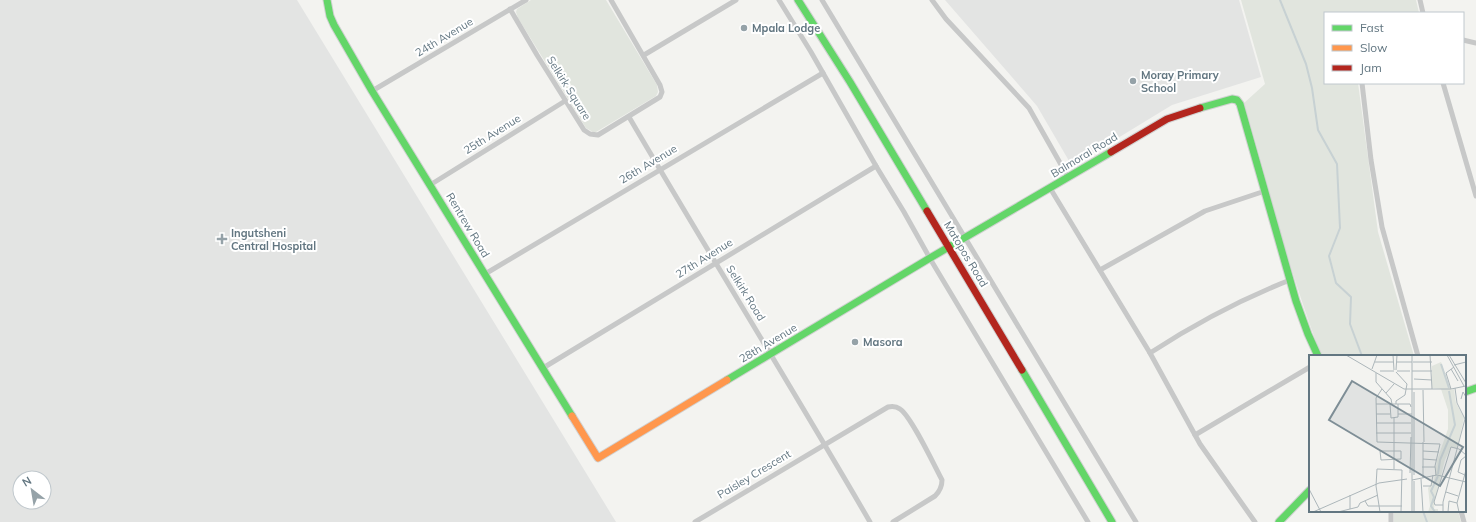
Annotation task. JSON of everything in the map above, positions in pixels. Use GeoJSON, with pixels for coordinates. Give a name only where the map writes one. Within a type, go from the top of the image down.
{"type":"FeatureCollection","features":[{"type":"Feature","properties":{"kind":"street","name":"Rentrew Road"},"geometry":{"type":"LineString","coordinates":[[327,0],[330,16],[334,25],[372,91],[598,458]]}},
{"type":"Feature","properties":{"kind":"street","name":"24th Avenue"},"geometry":{"type":"LineString","coordinates":[[372,91],[526,0]]}},
{"type":"Feature","properties":{"kind":"street","name":"Selkirk Square"},"geometry":{"type":"LineString","coordinates":[[510,9],[584,130],[598,135],[629,117],[660,97],[662,94],[660,85],[644,55],[611,0]]}},
{"type":"Feature","properties":{"kind":"street"},"geometry":{"type":"LineString","coordinates":[[644,55],[736,0]]}},
{"type":"Feature","properties":{"kind":"street"},"geometry":{"type":"LineString","coordinates":[[779,0],[930,258],[1088,522]]}},
{"type":"Feature","properties":{"kind":"street","name":"Matopos Road"},"geometry":{"type":"LineString","coordinates":[[798,0],[842,69],[1112,522]]}},
{"type":"Feature","properties":{"kind":"street"},"geometry":{"type":"LineString","coordinates":[[822,0],[966,237],[1136,522]]}},
{"type":"Feature","properties":{"kind":"street"},"geometry":{"type":"LineString","coordinates":[[932,0],[941,14],[1029,108],[1068,177]]}},
{"type":"Feature","properties":{"kind":"street"},"geometry":{"type":"LineString","coordinates":[[1420,0],[1423,12]]}},
{"type":"Feature","properties":{"kind":"street"},"geometry":{"type":"LineString","coordinates":[[1464,40],[1476,43]]}},
{"type":"Feature","properties":{"kind":"street","name":"26th Avenue"},"geometry":{"type":"LineString","coordinates":[[485,274],[823,73]]}},
{"type":"Feature","properties":{"kind":"street"},"geometry":{"type":"LineString","coordinates":[[1362,84],[1372,167],[1382,227],[1418,355]]}},
{"type":"Feature","properties":{"kind":"street"},"geometry":{"type":"LineString","coordinates":[[1444,84],[1476,196]]}},
{"type":"Feature","properties":{"kind":"street","name":"Balmoral Road"},"geometry":{"type":"LineString","coordinates":[[948,247],[1172,116],[1232,99],[1237,100],[1240,104],[1253,144],[1265,191]]}},
{"type":"Feature","properties":{"kind":"street","name":"25th Avenue"},"geometry":{"type":"LineString","coordinates":[[430,185],[565,101]]}},
{"type":"Feature","properties":{"kind":"street","name":"Selkirk Road"},"geometry":{"type":"LineString","coordinates":[[629,117],[659,170],[771,354],[870,522]]}},
{"type":"Feature","properties":{"kind":"street","name":"27th Avenue"},"geometry":{"type":"LineString","coordinates":[[543,368],[876,166]]}},
{"type":"Feature","properties":{"kind":"street"},"geometry":{"type":"LineString","coordinates":[[1050,188],[1150,353],[1195,435],[1255,522]]}},
{"type":"Feature","properties":{"kind":"street"},"geometry":{"type":"LineString","coordinates":[[1100,270],[1204,211],[1265,191],[1307,334],[1318,355]]}},
{"type":"Feature","properties":{"kind":"street","name":"28th Avenue"},"geometry":{"type":"LineString","coordinates":[[598,458],[948,247]]}},
{"type":"Feature","properties":{"kind":"street"},"geometry":{"type":"LineString","coordinates":[[1150,353],[1191,327],[1238,302],[1290,280]]}},
{"type":"Feature","properties":{"kind":"street"},"geometry":{"type":"LineString","coordinates":[[1195,435],[1309,368]]}},
{"type":"Feature","properties":{"kind":"street"},"geometry":{"type":"LineString","coordinates":[[1466,392],[1476,388]]}},
{"type":"Feature","properties":{"kind":"street","name":"Paisley Crescent"},"geometry":{"type":"LineString","coordinates":[[695,522],[824,444],[888,407],[893,406],[899,408],[908,416],[942,480],[940,489],[935,496],[893,522]]}},
{"type":"Feature","properties":{"kind":"street"},"geometry":{"type":"LineString","coordinates":[[1279,522],[1309,491]]}},
{"type":"Feature","properties":{"kind":"street"},"geometry":{"type":"LineString","coordinates":[[1390,512],[1391,522]]}},
{"type":"Feature","properties":{"kind":"street"},"geometry":{"type":"LineString","coordinates":[[1461,512],[1464,522]]}},
{"type":"Feature","properties":{"kind":"shaded area","name":"Ingutsheni Central Hospital"},"geometry":{"type":"Polygon","coordinates":[[[0,0],[297,0],[616,522],[0,522],[0,0]]]}},
{"type":"Feature","properties":{"kind":"shaded area"},"geometry":{"type":"Polygon","coordinates":[[[531,0],[606,0],[657,85],[658,92],[656,96],[596,132],[586,128],[518,18],[516,12],[517,9],[531,0]]]}},
{"type":"Feature","properties":{"kind":"shaded area","name":"Moray Primary School"},"geometry":{"type":"Polygon","coordinates":[[[945,0],[1239,0],[1261,77],[1172,105],[1072,166],[1037,106],[945,0]]]}},
{"type":"Feature","properties":{"kind":"shaded area"},"geometry":{"type":"Polygon","coordinates":[[[1241,0],[1416,0],[1419,12],[1324,12],[1324,84],[1358,84],[1378,232],[1414,355],[1322,355],[1318,347],[1304,308],[1280,230],[1244,103],[1265,84],[1241,0]]]}},
{"type":"Feature","properties":{"kind":"shaded area"},"geometry":{"type":"Polygon","coordinates":[[[1394,512],[1458,512],[1461,522],[1394,522],[1394,512]]]}},
{"type":"Feature","properties":{"kind":"waterway"},"geometry":{"type":"LineString","coordinates":[[1280,0],[1306,64],[1312,88],[1318,130],[1337,164],[1340,228],[1329,256],[1336,283],[1351,297],[1350,324],[1362,355]]}},
{"type":"Feature","properties":{"kind":"waterway"},"geometry":{"type":"LineString","coordinates":[[1423,512],[1427,522]]}},
{"type":"Feature","properties":{"kind":"traffic: fast"},"geometry":{"type":"LineString","coordinates":[[327,0],[330,16],[334,25],[372,91],[572,416]]}},
{"type":"Feature","properties":{"kind":"traffic: fast"},"geometry":{"type":"LineString","coordinates":[[798,0],[850,82],[927,211]]}},
{"type":"Feature","properties":{"kind":"traffic: fast"},"geometry":{"type":"LineString","coordinates":[[1200,108],[1232,99],[1237,100],[1240,104],[1296,301],[1318,355]]}},
{"type":"Feature","properties":{"kind":"traffic: fast"},"geometry":{"type":"LineString","coordinates":[[727,380],[930,258],[1111,152]]}},
{"type":"Feature","properties":{"kind":"traffic: fast"},"geometry":{"type":"LineString","coordinates":[[1022,370],[1112,522]]}},
{"type":"Feature","properties":{"kind":"traffic: fast"},"geometry":{"type":"LineString","coordinates":[[1466,392],[1476,388]]}},
{"type":"Feature","properties":{"kind":"traffic: fast"},"geometry":{"type":"LineString","coordinates":[[1279,522],[1309,491]]}},
{"type":"Feature","properties":{"kind":"traffic: slow"},"geometry":{"type":"LineString","coordinates":[[572,416],[598,458],[727,380]]}},
{"type":"Feature","properties":{"kind":"traffic: jam"},"geometry":{"type":"LineString","coordinates":[[1111,152],[1167,119],[1200,108]]}},
{"type":"Feature","properties":{"kind":"traffic: jam"},"geometry":{"type":"LineString","coordinates":[[927,211],[1022,370]]}},
{"type":"Feature","properties":{"kind":"place","name":"Mpala Lodge"},"geometry":{"type":"Point","coordinates":[744,28]}},
{"type":"Feature","properties":{"kind":"place","name":"Moray Primary School"},"geometry":{"type":"Point","coordinates":[1133,81]}},
{"type":"Feature","properties":{"kind":"place","name":"Ingutsheni Central Hospital"},"geometry":{"type":"Point","coordinates":[222,239]}},
{"type":"Feature","properties":{"kind":"place","name":"Masora"},"geometry":{"type":"Point","coordinates":[855,342]}}]}
